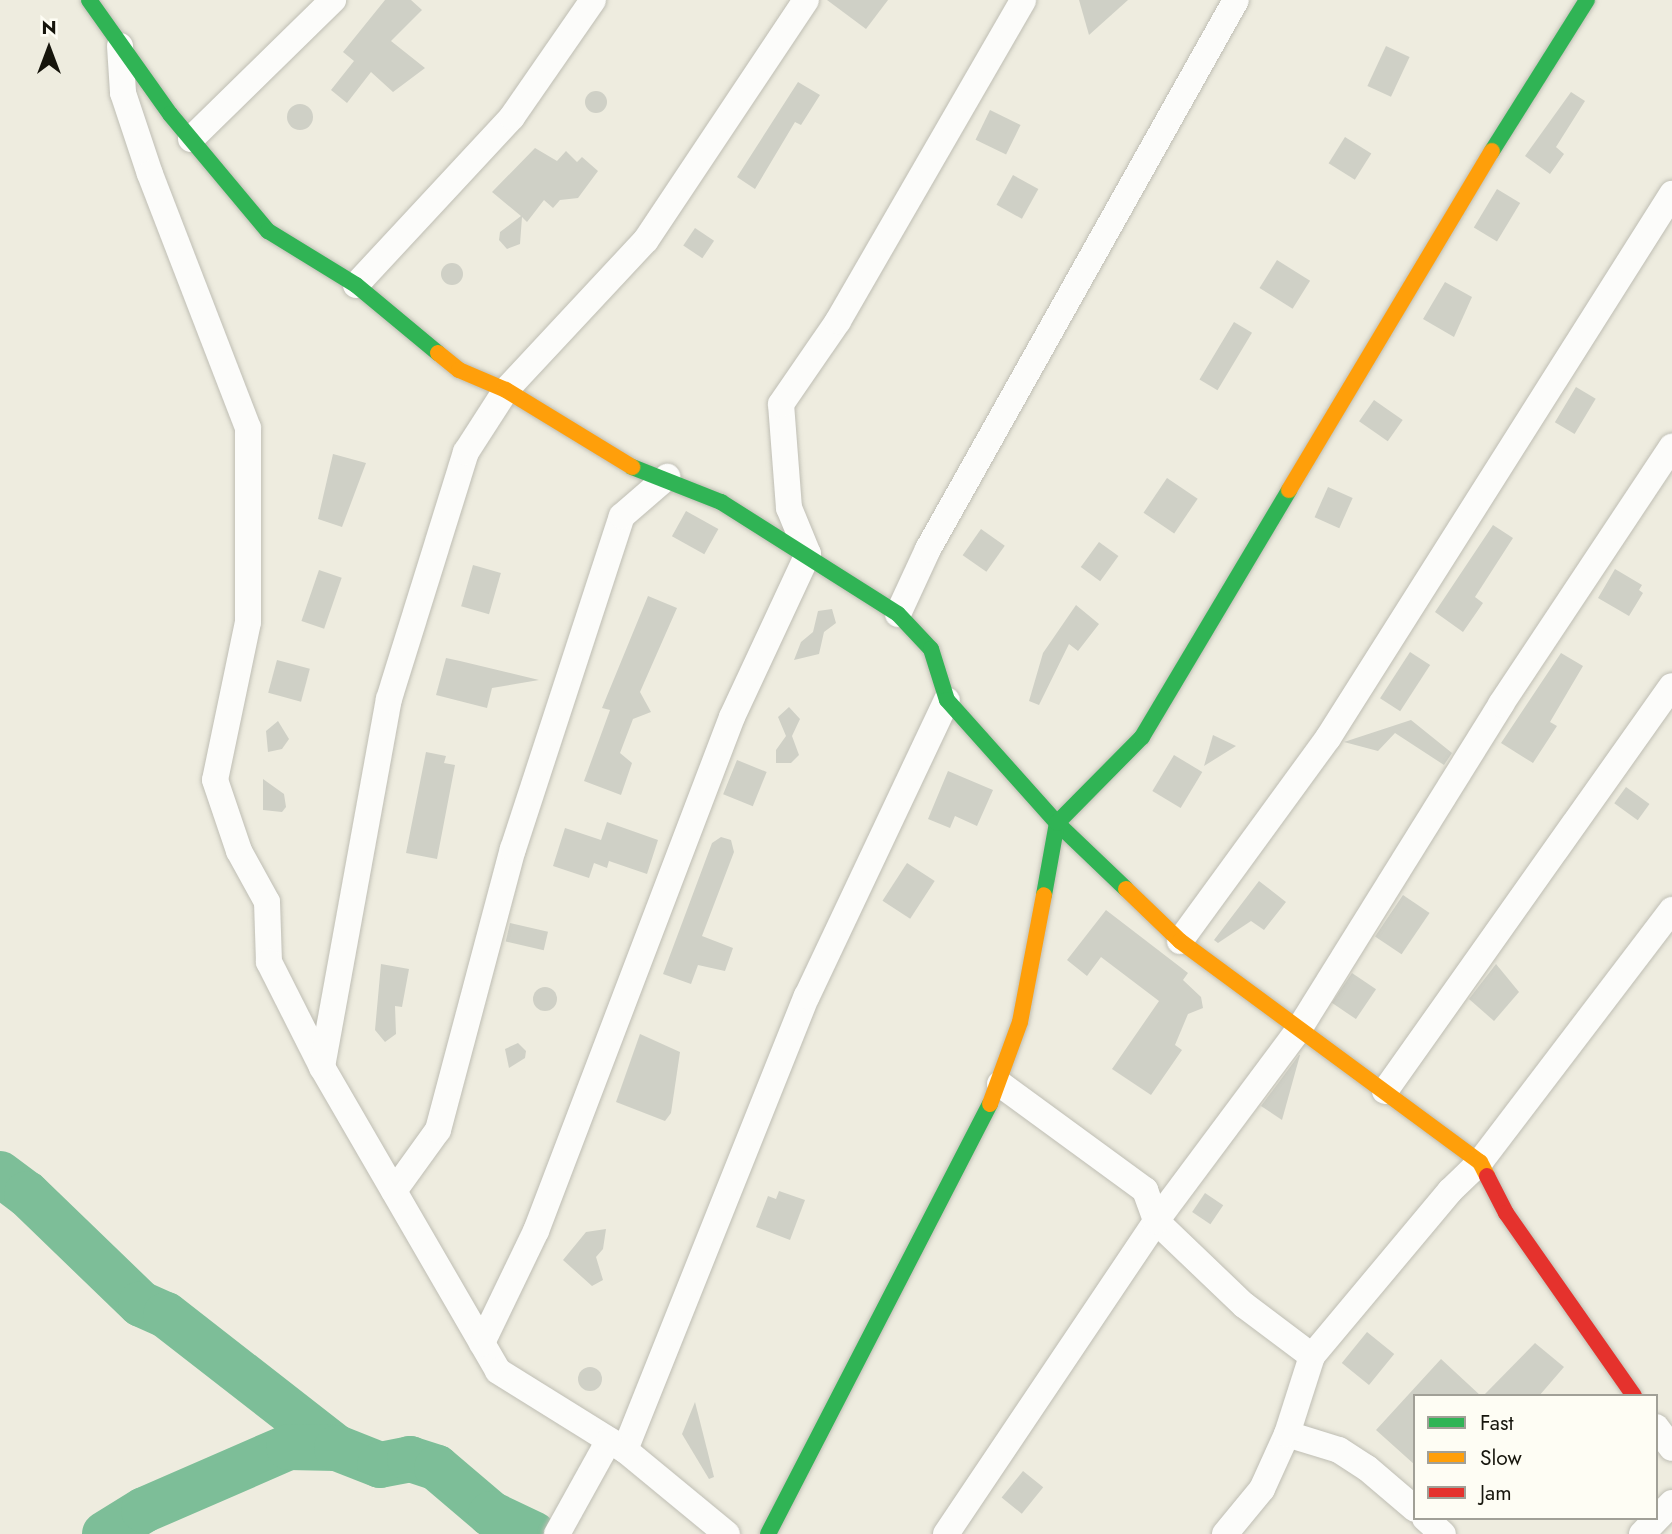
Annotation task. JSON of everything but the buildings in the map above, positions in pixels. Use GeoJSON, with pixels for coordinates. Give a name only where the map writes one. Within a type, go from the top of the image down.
{"type":"FeatureCollection","features":[{"type":"Feature","properties":{"kind":"street"},"geometry":{"type":"LineString","coordinates":[[89,0],[120,47],[191,139],[268,231],[356,285],[459,370],[506,390],[631,466],[667,477],[721,502],[808,554],[898,614],[931,649],[947,700],[1057,823],[1180,941],[1480,1162],[1506,1213],[1633,1394]]}},
{"type":"Feature","properties":{"kind":"street"},"geometry":{"type":"LineString","coordinates":[[191,139],[333,0]]}},
{"type":"Feature","properties":{"kind":"street"},"geometry":{"type":"LineString","coordinates":[[356,285],[512,117],[593,0]]}},
{"type":"Feature","properties":{"kind":"street"},"geometry":{"type":"LineString","coordinates":[[322,1067],[389,699],[466,452],[506,390],[646,240],[806,0]]}},
{"type":"Feature","properties":{"kind":"street"},"geometry":{"type":"LineString","coordinates":[[482,1343],[536,1231],[732,717],[808,554],[789,508],[781,404],[838,321],[1023,0]]}},
{"type":"Feature","properties":{"kind":"street"},"geometry":{"type":"LineString","coordinates":[[898,614],[928,549],[1236,0]]}},
{"type":"Feature","properties":{"kind":"street"},"geometry":{"type":"LineString","coordinates":[[768,1534],[1000,1084],[1020,1021],[1057,823],[1142,737],[1542,67],[1587,0]]}},
{"type":"Feature","properties":{"kind":"street"},"geometry":{"type":"LineString","coordinates":[[120,47],[123,93],[150,174],[248,428],[248,622],[215,780],[239,851],[267,902],[269,962],[322,1067],[498,1371],[617,1445],[727,1534]]}},
{"type":"Feature","properties":{"kind":"street"},"geometry":{"type":"LineString","coordinates":[[1180,941],[1328,738],[1672,194]]}},
{"type":"Feature","properties":{"kind":"street"},"geometry":{"type":"LineString","coordinates":[[946,1534],[1156,1220],[1299,1029],[1501,704],[1672,447]]}},
{"type":"Feature","properties":{"kind":"street"},"geometry":{"type":"LineString","coordinates":[[394,1191],[438,1130],[513,849],[622,516],[667,477]]}},
{"type":"Feature","properties":{"kind":"street"},"geometry":{"type":"LineString","coordinates":[[1385,1091],[1672,686]]}},
{"type":"Feature","properties":{"kind":"street"},"geometry":{"type":"LineString","coordinates":[[558,1534],[617,1445],[807,996],[947,700]]}},
{"type":"Feature","properties":{"kind":"street"},"geometry":{"type":"LineString","coordinates":[[1225,1534],[1262,1489],[1287,1434],[1312,1356],[1450,1191],[1480,1162],[1672,910]]}},
{"type":"Feature","properties":{"kind":"street"},"geometry":{"type":"LineString","coordinates":[[1000,1084],[1145,1190],[1156,1220],[1244,1305],[1312,1356]]}},
{"type":"Feature","properties":{"kind":"street"},"geometry":{"type":"LineString","coordinates":[[1658,1430],[1672,1448]]}},
{"type":"Feature","properties":{"kind":"street"},"geometry":{"type":"LineString","coordinates":[[1287,1434],[1339,1450],[1367,1468],[1413,1507]]}},
{"type":"Feature","properties":{"kind":"street"},"geometry":{"type":"LineString","coordinates":[[1658,1517],[1672,1503]]}},
{"type":"Feature","properties":{"kind":"street"},"geometry":{"type":"LineString","coordinates":[[1427,1520],[1443,1534]]}},
{"type":"Feature","properties":{"kind":"street"},"geometry":{"type":"LineString","coordinates":[[1642,1534],[1656,1520]]}},
{"type":"Feature","properties":{"kind":"waterway"},"geometry":{"type":"LineString","coordinates":[[0,1174],[27,1194],[141,1304],[166,1315],[337,1448]]}},
{"type":"Feature","properties":{"kind":"waterway"},"geometry":{"type":"LineString","coordinates":[[105,1534],[144,1510],[289,1447],[337,1448],[380,1465],[410,1459],[437,1468],[491,1514],[533,1534]]}},
{"type":"Feature","properties":{"kind":"traffic: fast"},"geometry":{"type":"LineString","coordinates":[[89,0],[170,114],[268,231],[356,285],[438,353]]}},
{"type":"Feature","properties":{"kind":"traffic: fast"},"geometry":{"type":"LineString","coordinates":[[1492,151],[1587,0]]}},
{"type":"Feature","properties":{"kind":"traffic: fast"},"geometry":{"type":"LineString","coordinates":[[632,467],[721,502],[898,614],[931,649],[947,700],[1057,823],[1126,889]]}},
{"type":"Feature","properties":{"kind":"traffic: fast"},"geometry":{"type":"LineString","coordinates":[[1044,895],[1057,823],[1142,737],[1289,490]]}},
{"type":"Feature","properties":{"kind":"traffic: fast"},"geometry":{"type":"LineString","coordinates":[[768,1534],[990,1104]]}},
{"type":"Feature","properties":{"kind":"traffic: slow"},"geometry":{"type":"LineString","coordinates":[[1289,490],[1492,151]]}},
{"type":"Feature","properties":{"kind":"traffic: slow"},"geometry":{"type":"LineString","coordinates":[[438,353],[459,370],[506,390],[632,467]]}},
{"type":"Feature","properties":{"kind":"traffic: slow"},"geometry":{"type":"LineString","coordinates":[[1126,889],[1180,941],[1480,1162],[1487,1176]]}},
{"type":"Feature","properties":{"kind":"traffic: slow"},"geometry":{"type":"LineString","coordinates":[[990,1104],[1020,1022],[1044,895]]}},
{"type":"Feature","properties":{"kind":"traffic: jam"},"geometry":{"type":"LineString","coordinates":[[1487,1176],[1506,1213],[1633,1394]]}}]}
